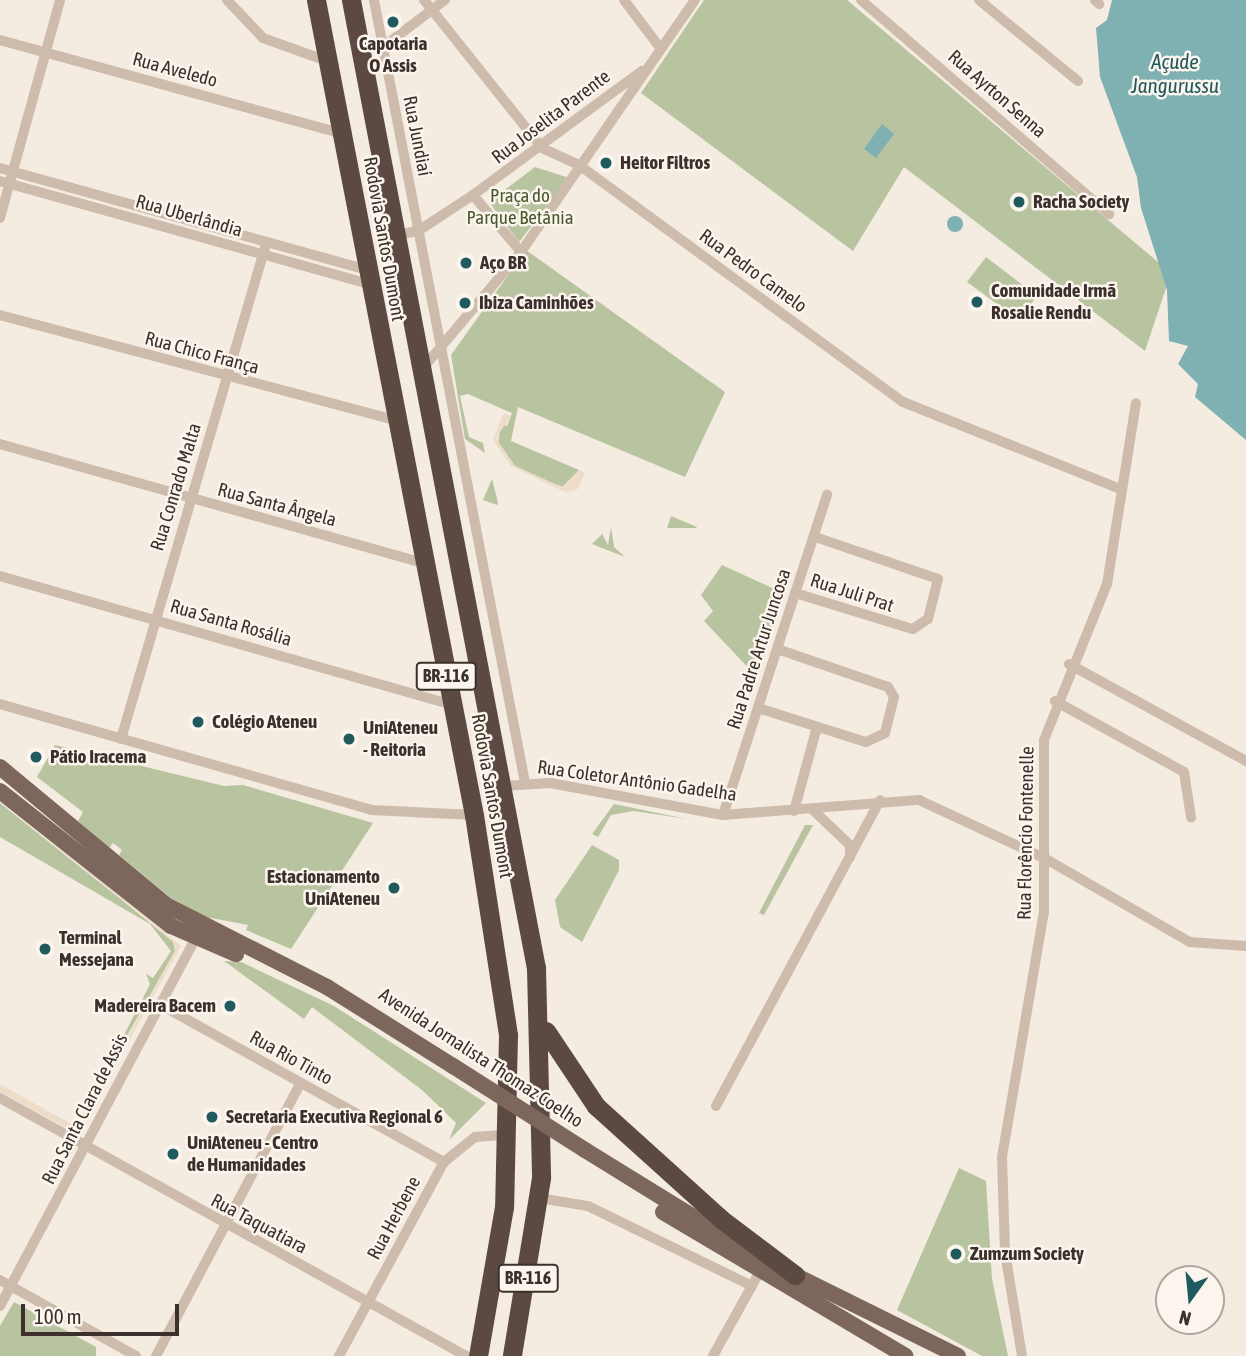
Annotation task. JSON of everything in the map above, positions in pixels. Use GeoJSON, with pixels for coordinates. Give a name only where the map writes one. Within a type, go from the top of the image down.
{"type":"FeatureCollection","features":[{"type":"Feature","properties":{"kind":"highway","name":"Rodovia Santos Dumont"},"geometry":{"type":"LineString","coordinates":[[316,0],[395,420],[474,815],[508,1035],[509,1135],[495,1272],[478,1356]]}},
{"type":"Feature","properties":{"kind":"highway","name":"Rodovia Santos Dumont"},"geometry":{"type":"LineString","coordinates":[[351,0],[503,786],[542,1024],[539,1198],[512,1356]]}},
{"type":"Feature","properties":{"kind":"highway"},"geometry":{"type":"LineString","coordinates":[[542,1024],[560,1061],[596,1107],[721,1219],[795,1275]]}},
{"type":"Feature","properties":{"kind":"main road","name":"Avenida Jornalista Thomaz Coelho"},"geometry":{"type":"LineString","coordinates":[[0,767],[198,933]]}},
{"type":"Feature","properties":{"kind":"main road","name":"Avenida Jornalista Thomaz Coelho"},"geometry":{"type":"LineString","coordinates":[[0,791],[198,933],[319,992],[451,1069],[582,1153],[795,1275],[909,1328],[958,1356]]}},
{"type":"Feature","properties":{"kind":"main road","name":"Avenida Jornalista Thomaz Coelho"},"geometry":{"type":"LineString","coordinates":[[582,1153],[755,1280],[899,1354]]}},
{"type":"Feature","properties":{"kind":"street"},"geometry":{"type":"LineString","coordinates":[[0,218],[15,172],[60,0]]}},
{"type":"Feature","properties":{"kind":"street"},"geometry":{"type":"LineString","coordinates":[[227,0],[263,38],[327,61]]}},
{"type":"Feature","properties":{"kind":"street","name":"Rua Jundiaí"},"geometry":{"type":"LineString","coordinates":[[374,0],[525,783]]}},
{"type":"Feature","properties":{"kind":"street","name":"Rua Pedro Camelo"},"geometry":{"type":"LineString","coordinates":[[424,0],[541,148],[579,166],[903,402],[1121,489]]}},
{"type":"Feature","properties":{"kind":"street"},"geometry":{"type":"LineString","coordinates":[[383,47],[445,0]]}},
{"type":"Feature","properties":{"kind":"street"},"geometry":{"type":"LineString","coordinates":[[624,0],[661,48]]}},
{"type":"Feature","properties":{"kind":"street","name":"Rua Joselita Parente"},"geometry":{"type":"LineString","coordinates":[[423,368],[441,353],[521,252],[695,0]]}},
{"type":"Feature","properties":{"kind":"street"},"geometry":{"type":"LineString","coordinates":[[979,0],[1078,81]]}},
{"type":"Feature","properties":{"kind":"street","name":"Rua Ayrton Senna"},"geometry":{"type":"LineString","coordinates":[[866,1],[1109,214]]}},
{"type":"Feature","properties":{"kind":"street","name":"Rua Aveledo"},"geometry":{"type":"LineString","coordinates":[[0,40],[341,133]]}},
{"type":"Feature","properties":{"kind":"street","name":"Rua Joselita Parente"},"geometry":{"type":"LineString","coordinates":[[397,235],[418,231],[473,195],[541,148],[650,64]]}},
{"type":"Feature","properties":{"kind":"street","name":"Rua Uberlândia"},"geometry":{"type":"LineString","coordinates":[[0,168],[265,250]]}},
{"type":"Feature","properties":{"kind":"street","name":"Rua Uberlândia"},"geometry":{"type":"LineString","coordinates":[[0,181],[368,277]]}},
{"type":"Feature","properties":{"kind":"street"},"geometry":{"type":"LineString","coordinates":[[473,195],[521,252]]}},
{"type":"Feature","properties":{"kind":"street","name":"Rua Conrado Malta"},"geometry":{"type":"LineString","coordinates":[[121,739],[265,250]]}},
{"type":"Feature","properties":{"kind":"street","name":"Rua Chico França"},"geometry":{"type":"LineString","coordinates":[[0,315],[226,380],[395,420]]}},
{"type":"Feature","properties":{"kind":"street","name":"Rua Florêncio Fontenelle"},"geometry":{"type":"LineString","coordinates":[[1022,1356],[1005,1252],[1002,1157],[1009,1092],[1032,1007],[1046,859],[1041,763],[1055,701],[1069,664],[1107,584],[1136,403]]}},
{"type":"Feature","properties":{"kind":"street","name":"Rua Santa Ângela"},"geometry":{"type":"LineString","coordinates":[[0,444],[424,563]]}},
{"type":"Feature","properties":{"kind":"street","name":"Rua Padre Artur Juncosa"},"geometry":{"type":"LineString","coordinates":[[723,815],[827,494]]}},
{"type":"Feature","properties":{"kind":"street","name":"Rua Juli Prat"},"geometry":{"type":"LineString","coordinates":[[795,593],[898,626],[922,628],[939,588],[935,577],[815,537]]}},
{"type":"Feature","properties":{"kind":"street","name":"Rua Santa Rosália"},"geometry":{"type":"LineString","coordinates":[[0,576],[452,705]]}},
{"type":"Feature","properties":{"kind":"street"},"geometry":{"type":"LineString","coordinates":[[758,708],[858,740],[881,738],[892,691],[777,649]]}},
{"type":"Feature","properties":{"kind":"street"},"geometry":{"type":"LineString","coordinates":[[1069,664],[1246,761]]}},
{"type":"Feature","properties":{"kind":"street"},"geometry":{"type":"LineString","coordinates":[[1055,701],[1184,772],[1191,817]]}},
{"type":"Feature","properties":{"kind":"street"},"geometry":{"type":"LineString","coordinates":[[0,704],[371,810],[474,815]]}},
{"type":"Feature","properties":{"kind":"street"},"geometry":{"type":"LineString","coordinates":[[794,811],[817,727]]}},
{"type":"Feature","properties":{"kind":"street","name":"Rua Coletor Antônio Gadelha"},"geometry":{"type":"LineString","coordinates":[[503,786],[525,783],[723,815],[794,811],[880,800],[919,800],[1046,859],[1190,942],[1246,946]]}},
{"type":"Feature","properties":{"kind":"street"},"geometry":{"type":"LineString","coordinates":[[716,1107],[880,800]]}},
{"type":"Feature","properties":{"kind":"street"},"geometry":{"type":"LineString","coordinates":[[812,809],[850,845],[849,858]]}},
{"type":"Feature","properties":{"kind":"street","name":"Rua Santa Clara de Assis"},"geometry":{"type":"LineString","coordinates":[[0,1306],[198,933]]}},
{"type":"Feature","properties":{"kind":"street","name":"Rua Rio Tinto"},"geometry":{"type":"LineString","coordinates":[[159,1004],[444,1162]]}},
{"type":"Feature","properties":{"kind":"street"},"geometry":{"type":"LineString","coordinates":[[156,1356],[300,1084]]}},
{"type":"Feature","properties":{"kind":"street","name":"Rua Taquatiara"},"geometry":{"type":"LineString","coordinates":[[0,1098],[224,1226],[466,1356]]}},
{"type":"Feature","properties":{"kind":"street","name":"Rua Herbene"},"geometry":{"type":"LineString","coordinates":[[339,1356],[444,1162],[475,1137],[509,1135]]}},
{"type":"Feature","properties":{"kind":"street"},"geometry":{"type":"LineString","coordinates":[[539,1198],[588,1206],[755,1280],[713,1356]]}},
{"type":"Feature","properties":{"kind":"street"},"geometry":{"type":"LineString","coordinates":[[0,1280],[136,1356]]}},
{"type":"Feature","properties":{"kind":"street"},"geometry":{"type":"LineString","coordinates":[[899,1354],[909,1328]]}},
{"type":"Feature","properties":{"kind":"green space","name":"Racha Society"},"geometry":{"type":"Polygon","coordinates":[[[704,0],[847,0],[1171,273],[1145,351],[904,167],[853,251],[641,93],[704,0]]]}},
{"type":"Feature","properties":{"kind":"green space","name":"Praça do Parque Betânia"},"geometry":{"type":"Polygon","coordinates":[[[535,167],[569,178],[519,242],[489,202],[535,167]]]}},
{"type":"Feature","properties":{"kind":"green space"},"geometry":{"type":"Polygon","coordinates":[[[526,250],[725,392],[685,477],[518,407],[511,441],[579,470],[564,487],[547,482],[515,466],[498,443],[501,424],[507,426],[512,413],[468,394],[460,396],[469,437],[483,443],[485,453],[465,439],[451,355],[526,250]]]}},
{"type":"Feature","properties":{"kind":"green space"},"geometry":{"type":"Polygon","coordinates":[[[986,257],[1037,296],[1019,320],[967,282],[986,257]]]}},
{"type":"Feature","properties":{"kind":"green space"},"geometry":{"type":"Polygon","coordinates":[[[492,479],[498,503],[497,505],[483,500],[492,479]]]}},
{"type":"Feature","properties":{"kind":"green space"},"geometry":{"type":"Polygon","coordinates":[[[671,516],[697,527],[667,528],[671,516]]]}},
{"type":"Feature","properties":{"kind":"green space"},"geometry":{"type":"Polygon","coordinates":[[[611,527],[614,547],[625,557],[592,544],[602,534],[608,545],[611,527]]]}},
{"type":"Feature","properties":{"kind":"green space"},"geometry":{"type":"Polygon","coordinates":[[[722,565],[783,593],[756,676],[704,621],[713,611],[701,595],[722,565]]]}},
{"type":"Feature","properties":{"kind":"green space"},"geometry":{"type":"Polygon","coordinates":[[[55,745],[224,786],[243,785],[373,823],[291,949],[246,930],[248,925],[206,917],[171,898],[119,855],[122,850],[113,843],[109,848],[78,821],[83,812],[37,777],[55,745]]]}},
{"type":"Feature","properties":{"kind":"green space"},"geometry":{"type":"Polygon","coordinates":[[[0,803],[173,941],[175,951],[94,1094],[150,984],[146,974],[153,978],[171,951],[150,924],[0,837],[0,803]]]}},
{"type":"Feature","properties":{"kind":"green space"},"geometry":{"type":"Polygon","coordinates":[[[614,804],[687,819],[634,811],[611,815],[598,837],[592,834],[614,804]]]}},
{"type":"Feature","properties":{"kind":"green space"},"geometry":{"type":"Polygon","coordinates":[[[805,825],[813,825],[764,915],[759,913],[805,825]]]}},
{"type":"Feature","properties":{"kind":"green space"},"geometry":{"type":"Polygon","coordinates":[[[592,845],[619,860],[619,870],[582,942],[560,927],[555,900],[592,845]]]}},
{"type":"Feature","properties":{"kind":"green space"},"geometry":{"type":"Polygon","coordinates":[[[224,961],[241,962],[334,1006],[486,1103],[449,1140],[456,1123],[422,1090],[312,1007],[304,1019],[224,961]]]}},
{"type":"Feature","properties":{"kind":"green space","name":"Zumzum Society"},"geometry":{"type":"Polygon","coordinates":[[[959,1168],[986,1181],[992,1279],[1008,1356],[982,1356],[897,1310],[959,1168]]]}},
{"type":"Feature","properties":{"kind":"green space"},"geometry":{"type":"Polygon","coordinates":[[[14,1302],[96,1347],[96,1356],[0,1356],[0,1326],[14,1302]]]}},
{"type":"Feature","properties":{"kind":"shaded area"},"geometry":{"type":"Polygon","coordinates":[[[503,414],[511,416],[496,438],[515,466],[562,487],[579,470],[585,473],[578,489],[565,492],[511,466],[493,440],[503,414]]]}},
{"type":"Feature","properties":{"kind":"shaded area"},"geometry":{"type":"Polygon","coordinates":[[[0,800],[181,946],[81,1129],[74,1132],[0,1092],[0,1084],[71,1124],[80,1122],[175,951],[173,942],[0,800]]]}},
{"type":"Feature","properties":{"kind":"water","name":"Açude Jangurussu"},"geometry":{"type":"Polygon","coordinates":[[[1112,0],[1246,0],[1246,440],[1195,397],[1198,384],[1178,364],[1188,346],[1169,341],[1167,290],[1141,208],[1137,177],[1100,77],[1096,28],[1107,20],[1112,0]]]}},
{"type":"Feature","properties":{"kind":"water"},"geometry":{"type":"Polygon","coordinates":[[[882,124],[894,134],[876,158],[864,149],[882,124]]]}},
{"type":"Feature","properties":{"kind":"water"},"geometry":{"type":"Polygon","coordinates":[[[952,216],[958,216],[963,224],[961,230],[952,232],[947,227],[947,221],[952,216]]]}},
{"type":"Feature","properties":{"kind":"place","name":"Capotaria O Assis"},"geometry":{"type":"Point","coordinates":[393,22]}},
{"type":"Feature","properties":{"kind":"place","name":"Heitor Filtros"},"geometry":{"type":"Point","coordinates":[606,163]}},
{"type":"Feature","properties":{"kind":"place","name":"Racha Society"},"geometry":{"type":"Point","coordinates":[1019,202]}},
{"type":"Feature","properties":{"kind":"place","name":"Aço BR"},"geometry":{"type":"Point","coordinates":[466,263]}},
{"type":"Feature","properties":{"kind":"place","name":"Comunidade Irmã Rosalie Rendu"},"geometry":{"type":"Point","coordinates":[977,302]}},
{"type":"Feature","properties":{"kind":"place","name":"Ibiza Caminhões"},"geometry":{"type":"Point","coordinates":[465,303]}},
{"type":"Feature","properties":{"kind":"place","name":"Colégio Ateneu"},"geometry":{"type":"Point","coordinates":[198,722]}},
{"type":"Feature","properties":{"kind":"place","name":"UniAteneu - Reitoria"},"geometry":{"type":"Point","coordinates":[349,739]}},
{"type":"Feature","properties":{"kind":"place","name":"Pátio Iracema"},"geometry":{"type":"Point","coordinates":[36,757]}},
{"type":"Feature","properties":{"kind":"place","name":"Estacionamento UniAteneu"},"geometry":{"type":"Point","coordinates":[394,888]}},
{"type":"Feature","properties":{"kind":"place","name":"Terminal Messejana"},"geometry":{"type":"Point","coordinates":[45,949]}},
{"type":"Feature","properties":{"kind":"place","name":"Madereira Bacem"},"geometry":{"type":"Point","coordinates":[230,1006]}},
{"type":"Feature","properties":{"kind":"place","name":"Secretaria Executiva Regional 6"},"geometry":{"type":"Point","coordinates":[212,1117]}},
{"type":"Feature","properties":{"kind":"place","name":"UniAteneu - Centro de Humanidades"},"geometry":{"type":"Point","coordinates":[173,1154]}},
{"type":"Feature","properties":{"kind":"place","name":"Zumzum Society"},"geometry":{"type":"Point","coordinates":[956,1254]}}]}
